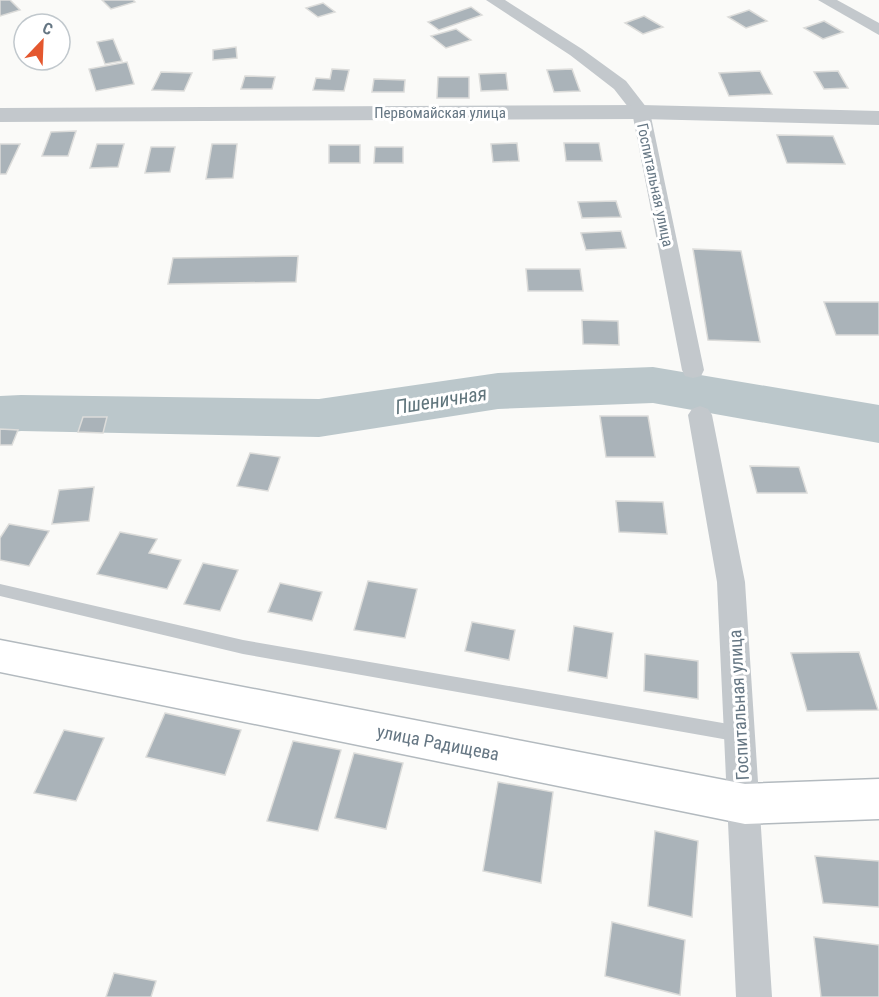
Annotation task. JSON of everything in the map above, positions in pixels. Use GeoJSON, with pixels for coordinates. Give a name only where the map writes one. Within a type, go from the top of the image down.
{"type":"FeatureCollection","features":[{"type":"Feature","properties":{"kind":"main road","name":"улица Радищева"},"geometry":{"type":"LineString","coordinates":[[0,656],[745,804],[879,800]]}},
{"type":"Feature","properties":{"kind":"street","name":"Госпитальная улица"},"geometry":{"type":"LineString","coordinates":[[494,0],[576,52],[620,85],[640,112],[693,370]]}},
{"type":"Feature","properties":{"kind":"street"},"geometry":{"type":"LineString","coordinates":[[826,0],[879,30]]}},
{"type":"Feature","properties":{"kind":"street","name":"Первомайская улица"},"geometry":{"type":"LineString","coordinates":[[0,115],[640,112],[879,118]]}},
{"type":"Feature","properties":{"kind":"street","name":"Госпитальная улица"},"geometry":{"type":"LineString","coordinates":[[700,415],[731,582],[754,997]]}},
{"type":"Feature","properties":{"kind":"lane"},"geometry":{"type":"LineString","coordinates":[[0,590],[243,647],[740,734]]}},
{"type":"Feature","properties":{"kind":"building"},"geometry":{"type":"Polygon","coordinates":[[[0,0],[10,0],[20,10],[12,12],[0,16],[0,0]]]}},
{"type":"Feature","properties":{"kind":"building"},"geometry":{"type":"Polygon","coordinates":[[[102,0],[133,0],[135,2],[111,9],[102,0]]]}},
{"type":"Feature","properties":{"kind":"building"},"geometry":{"type":"Polygon","coordinates":[[[323,3],[335,12],[318,17],[306,8],[323,3]]]}},
{"type":"Feature","properties":{"kind":"building"},"geometry":{"type":"Polygon","coordinates":[[[471,7],[482,15],[439,30],[428,22],[471,7]]]}},
{"type":"Feature","properties":{"kind":"building"},"geometry":{"type":"Polygon","coordinates":[[[749,10],[767,21],[746,28],[728,17],[749,10]]]}},
{"type":"Feature","properties":{"kind":"building"},"geometry":{"type":"Polygon","coordinates":[[[644,16],[663,27],[643,34],[625,23],[644,16]]]}},
{"type":"Feature","properties":{"kind":"building"},"geometry":{"type":"Polygon","coordinates":[[[824,21],[843,32],[823,39],[804,28],[824,21]]]}},
{"type":"Feature","properties":{"kind":"building"},"geometry":{"type":"Polygon","coordinates":[[[456,29],[471,40],[446,48],[431,36],[456,29]]]}},
{"type":"Feature","properties":{"kind":"building"},"geometry":{"type":"Polygon","coordinates":[[[113,39],[122,61],[105,64],[97,42],[113,39]]]}},
{"type":"Feature","properties":{"kind":"building"},"geometry":{"type":"Polygon","coordinates":[[[236,47],[237,58],[213,60],[213,50],[236,47]]]}},
{"type":"Feature","properties":{"kind":"building"},"geometry":{"type":"Polygon","coordinates":[[[127,62],[134,84],[96,91],[89,69],[127,62]]]}},
{"type":"Feature","properties":{"kind":"building"},"geometry":{"type":"Polygon","coordinates":[[[332,69],[349,70],[344,91],[313,90],[316,78],[330,79],[332,69]]]}},
{"type":"Feature","properties":{"kind":"building"},"geometry":{"type":"Polygon","coordinates":[[[572,69],[580,91],[554,92],[547,70],[572,69]]]}},
{"type":"Feature","properties":{"kind":"building"},"geometry":{"type":"Polygon","coordinates":[[[760,71],[772,94],[729,96],[719,73],[760,71]]]}},
{"type":"Feature","properties":{"kind":"building"},"geometry":{"type":"Polygon","coordinates":[[[838,71],[848,88],[824,89],[814,72],[838,71]]]}},
{"type":"Feature","properties":{"kind":"building"},"geometry":{"type":"Polygon","coordinates":[[[161,72],[192,73],[184,91],[152,90],[161,72]]]}},
{"type":"Feature","properties":{"kind":"building"},"geometry":{"type":"Polygon","coordinates":[[[506,73],[508,90],[481,91],[479,74],[506,73]]]}},
{"type":"Feature","properties":{"kind":"building"},"geometry":{"type":"Polygon","coordinates":[[[245,76],[275,77],[272,89],[241,89],[245,76]]]}},
{"type":"Feature","properties":{"kind":"building"},"geometry":{"type":"Polygon","coordinates":[[[438,77],[469,77],[469,98],[437,98],[438,77]]]}},
{"type":"Feature","properties":{"kind":"building"},"geometry":{"type":"Polygon","coordinates":[[[374,79],[405,80],[404,92],[372,92],[374,79]]]}},
{"type":"Feature","properties":{"kind":"building"},"geometry":{"type":"Polygon","coordinates":[[[76,131],[68,156],[42,156],[51,132],[76,131]]]}},
{"type":"Feature","properties":{"kind":"building"},"geometry":{"type":"Polygon","coordinates":[[[777,135],[833,136],[845,164],[787,163],[777,135]]]}},
{"type":"Feature","properties":{"kind":"building"},"geometry":{"type":"Polygon","coordinates":[[[517,143],[519,161],[493,162],[491,144],[517,143]]]}},
{"type":"Feature","properties":{"kind":"building"},"geometry":{"type":"Polygon","coordinates":[[[564,143],[599,143],[602,161],[566,161],[564,143]]]}},
{"type":"Feature","properties":{"kind":"building"},"geometry":{"type":"Polygon","coordinates":[[[0,144],[20,144],[6,174],[0,174],[0,144]]]}},
{"type":"Feature","properties":{"kind":"building"},"geometry":{"type":"Polygon","coordinates":[[[97,144],[124,144],[118,167],[90,168],[97,144]]]}},
{"type":"Feature","properties":{"kind":"building"},"geometry":{"type":"Polygon","coordinates":[[[212,144],[237,144],[233,178],[206,179],[212,144]]]}},
{"type":"Feature","properties":{"kind":"building"},"geometry":{"type":"Polygon","coordinates":[[[329,145],[360,145],[360,163],[329,163],[329,145]]]}},
{"type":"Feature","properties":{"kind":"building"},"geometry":{"type":"Polygon","coordinates":[[[151,147],[175,147],[170,172],[145,173],[151,147]]]}},
{"type":"Feature","properties":{"kind":"building"},"geometry":{"type":"Polygon","coordinates":[[[375,147],[403,147],[403,163],[374,163],[375,147]]]}},
{"type":"Feature","properties":{"kind":"building"},"geometry":{"type":"Polygon","coordinates":[[[616,201],[621,217],[582,218],[578,202],[616,201]]]}},
{"type":"Feature","properties":{"kind":"building"},"geometry":{"type":"Polygon","coordinates":[[[621,231],[626,248],[586,250],[581,233],[621,231]]]}},
{"type":"Feature","properties":{"kind":"building"},"geometry":{"type":"Polygon","coordinates":[[[693,249],[741,251],[760,342],[708,340],[693,249]]]}},
{"type":"Feature","properties":{"kind":"building"},"geometry":{"type":"Polygon","coordinates":[[[298,256],[296,282],[168,284],[173,258],[298,256]]]}},
{"type":"Feature","properties":{"kind":"building"},"geometry":{"type":"Polygon","coordinates":[[[526,269],[580,269],[583,291],[528,291],[526,269]]]}},
{"type":"Feature","properties":{"kind":"building"},"geometry":{"type":"Polygon","coordinates":[[[824,302],[879,302],[879,335],[836,335],[824,302]]]}},
{"type":"Feature","properties":{"kind":"building"},"geometry":{"type":"Polygon","coordinates":[[[582,320],[618,321],[619,345],[583,344],[582,320]]]}},
{"type":"Feature","properties":{"kind":"building"},"geometry":{"type":"Polygon","coordinates":[[[600,416],[648,416],[655,457],[606,457],[600,416]]]}},
{"type":"Feature","properties":{"kind":"building"},"geometry":{"type":"Polygon","coordinates":[[[83,417],[107,417],[103,433],[78,432],[83,417]]]}},
{"type":"Feature","properties":{"kind":"building"},"geometry":{"type":"Polygon","coordinates":[[[0,429],[18,430],[12,445],[0,445],[0,429]]]}},
{"type":"Feature","properties":{"kind":"building"},"geometry":{"type":"Polygon","coordinates":[[[250,453],[280,457],[268,491],[237,486],[250,453]]]}},
{"type":"Feature","properties":{"kind":"building"},"geometry":{"type":"Polygon","coordinates":[[[750,466],[799,467],[807,493],[757,493],[750,466]]]}},
{"type":"Feature","properties":{"kind":"building"},"geometry":{"type":"Polygon","coordinates":[[[94,487],[89,521],[52,524],[59,490],[94,487]]]}},
{"type":"Feature","properties":{"kind":"building"},"geometry":{"type":"Polygon","coordinates":[[[616,501],[663,502],[667,534],[619,532],[616,501]]]}},
{"type":"Feature","properties":{"kind":"building"},"geometry":{"type":"Polygon","coordinates":[[[9,524],[49,531],[29,566],[0,560],[0,538],[9,524]]]}},
{"type":"Feature","properties":{"kind":"building"},"geometry":{"type":"Polygon","coordinates":[[[120,532],[157,539],[149,553],[181,560],[167,589],[97,574],[120,532]]]}},
{"type":"Feature","properties":{"kind":"building"},"geometry":{"type":"Polygon","coordinates":[[[203,563],[238,570],[220,611],[184,604],[203,563]]]}},
{"type":"Feature","properties":{"kind":"building"},"geometry":{"type":"Polygon","coordinates":[[[368,581],[417,589],[405,638],[354,630],[368,581]]]}},
{"type":"Feature","properties":{"kind":"building"},"geometry":{"type":"Polygon","coordinates":[[[280,583],[322,592],[312,621],[268,612],[280,583]]]}},
{"type":"Feature","properties":{"kind":"building"},"geometry":{"type":"Polygon","coordinates":[[[472,622],[515,630],[509,660],[465,651],[472,622]]]}},
{"type":"Feature","properties":{"kind":"building"},"geometry":{"type":"Polygon","coordinates":[[[574,626],[613,633],[607,678],[568,671],[574,626]]]}},
{"type":"Feature","properties":{"kind":"building"},"geometry":{"type":"Polygon","coordinates":[[[859,652],[878,710],[807,711],[791,653],[859,652]]]}},
{"type":"Feature","properties":{"kind":"building"},"geometry":{"type":"Polygon","coordinates":[[[645,654],[698,661],[698,699],[644,691],[645,654]]]}},
{"type":"Feature","properties":{"kind":"building"},"geometry":{"type":"Polygon","coordinates":[[[165,713],[241,730],[225,775],[146,757],[165,713]]]}},
{"type":"Feature","properties":{"kind":"building"},"geometry":{"type":"Polygon","coordinates":[[[64,730],[104,738],[76,801],[34,793],[64,730]]]}},
{"type":"Feature","properties":{"kind":"building"},"geometry":{"type":"Polygon","coordinates":[[[293,741],[341,750],[318,831],[267,821],[293,741]]]}},
{"type":"Feature","properties":{"kind":"building"},"geometry":{"type":"Polygon","coordinates":[[[354,753],[403,763],[386,829],[335,818],[354,753]]]}},
{"type":"Feature","properties":{"kind":"building"},"geometry":{"type":"Polygon","coordinates":[[[498,782],[553,792],[541,883],[483,871],[498,782]]]}},
{"type":"Feature","properties":{"kind":"building"},"geometry":{"type":"Polygon","coordinates":[[[655,831],[698,841],[692,917],[648,906],[655,831]]]}},
{"type":"Feature","properties":{"kind":"building"},"geometry":{"type":"Polygon","coordinates":[[[815,856],[879,861],[879,907],[823,903],[815,856]]]}},
{"type":"Feature","properties":{"kind":"building"},"geometry":{"type":"Polygon","coordinates":[[[612,922],[685,940],[680,995],[605,976],[612,922]]]}},
{"type":"Feature","properties":{"kind":"building"},"geometry":{"type":"Polygon","coordinates":[[[814,937],[879,945],[879,997],[821,997],[814,937]]]}},
{"type":"Feature","properties":{"kind":"building"},"geometry":{"type":"Polygon","coordinates":[[[114,973],[156,981],[151,997],[106,997],[114,973]]]}},
{"type":"Feature","properties":{"kind":"waterway","name":"Пшеничная"},"geometry":{"type":"LineString","coordinates":[[0,415],[21,413],[319,418],[498,391],[653,385],[879,424]]}}]}
